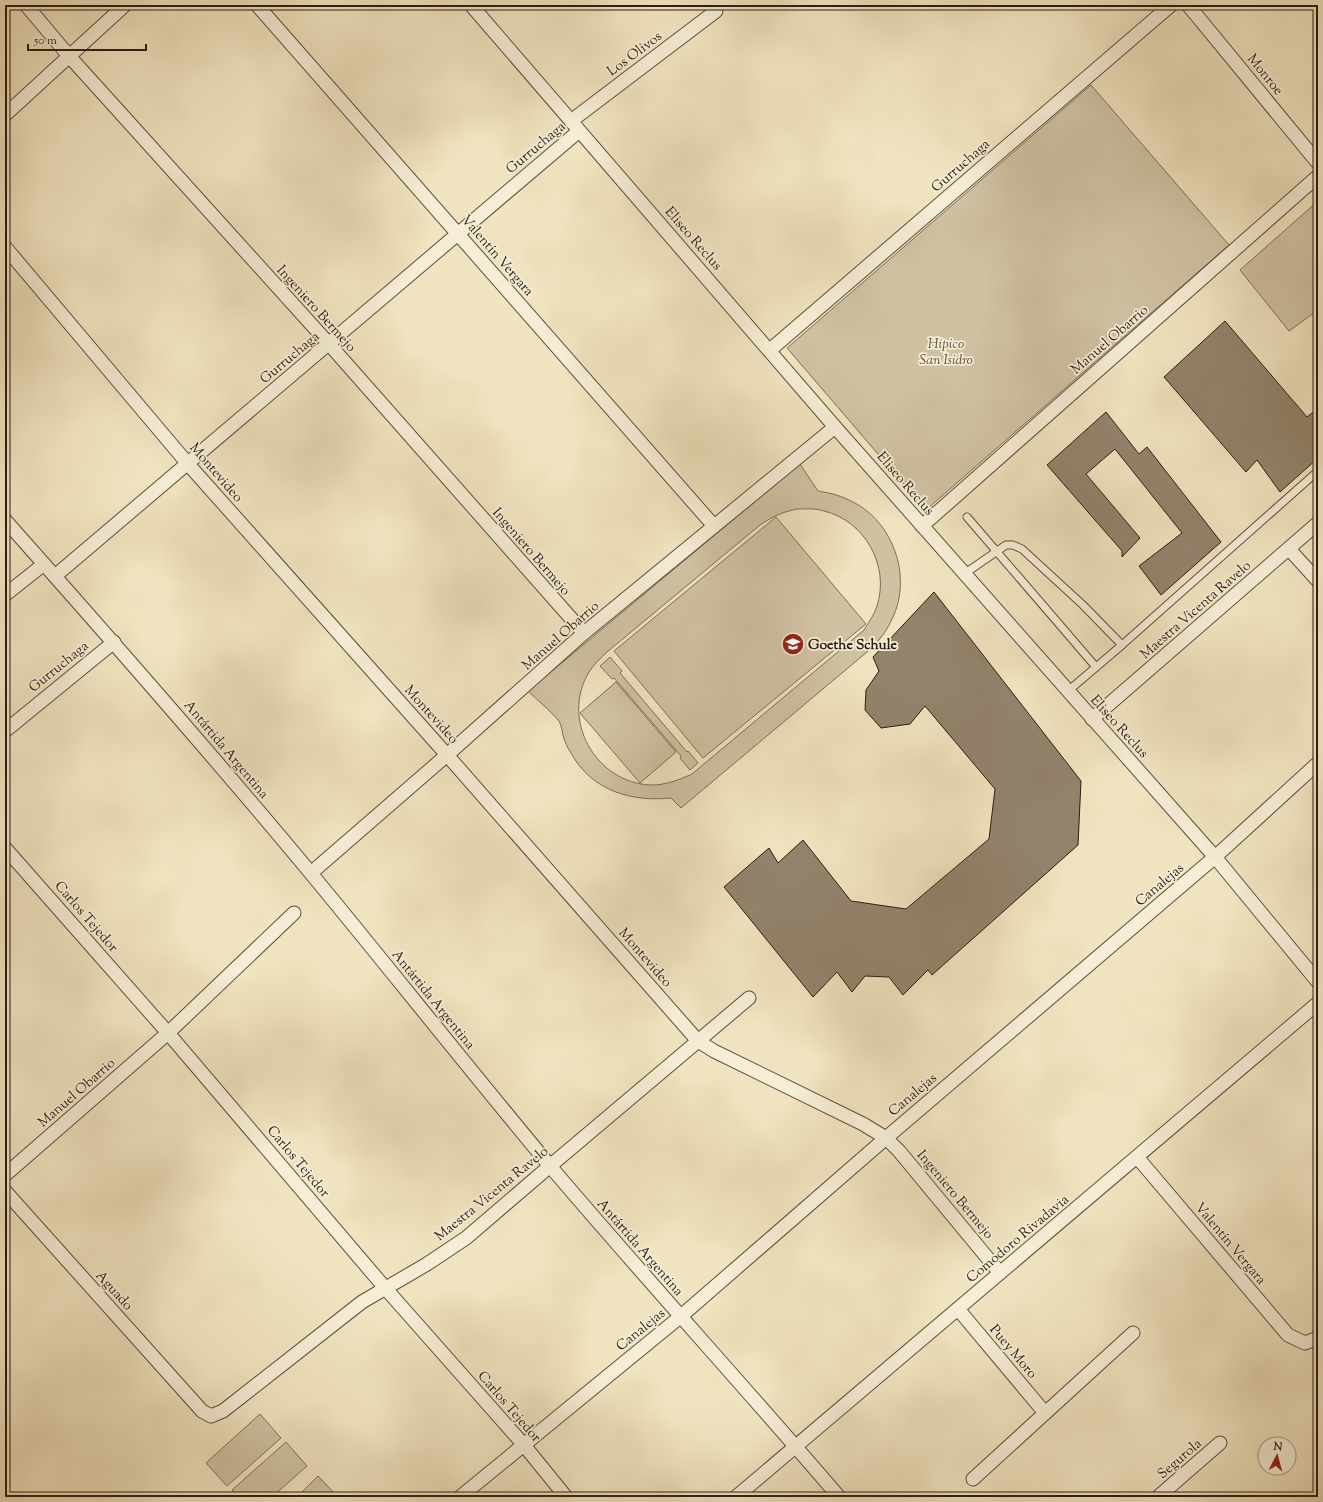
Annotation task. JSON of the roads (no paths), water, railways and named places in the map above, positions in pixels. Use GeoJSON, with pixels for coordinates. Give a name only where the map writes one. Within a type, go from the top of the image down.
{"type":"FeatureCollection","features":[{"type":"Feature","properties":{"kind":"street","name":"Ingeniero Bermejo"},"geometry":{"type":"LineString","coordinates":[[26,5],[69,56],[329,344],[584,633]]}},
{"type":"Feature","properties":{"kind":"street"},"geometry":{"type":"LineString","coordinates":[[5,115],[125,5]]}},
{"type":"Feature","properties":{"kind":"street","name":"Valentín Vergara"},"geometry":{"type":"LineString","coordinates":[[257,5],[714,526]]}},
{"type":"Feature","properties":{"kind":"street","name":"Eliseo Reclus"},"geometry":{"type":"LineString","coordinates":[[471,5],[835,427],[1215,858],[1318,982]]}},
{"type":"Feature","properties":{"kind":"street","name":"Gurruchaga"},"geometry":{"type":"LineString","coordinates":[[770,350],[1171,5]]}},
{"type":"Feature","properties":{"kind":"street","name":"Monroe"},"geometry":{"type":"LineString","coordinates":[[1188,5],[1318,163]]}},
{"type":"Feature","properties":{"kind":"street","name":"Los Olivos"},"geometry":{"type":"LineString","coordinates":[[575,126],[716,11]]}},
{"type":"Feature","properties":{"kind":"street","name":"Gurruchaga"},"geometry":{"type":"LineString","coordinates":[[55,576],[458,234],[575,126]]}},
{"type":"Feature","properties":{"kind":"street","name":"Manuel Obarrio"},"geometry":{"type":"LineString","coordinates":[[922,526],[1318,176]]}},
{"type":"Feature","properties":{"kind":"street","name":"Montevideo"},"geometry":{"type":"LineString","coordinates":[[5,247],[188,464],[447,755],[698,1041],[714,1051],[863,1124],[886,1138]]}},
{"type":"Feature","properties":{"kind":"street","name":"Manuel Obarrio"},"geometry":{"type":"LineString","coordinates":[[311,873],[584,633],[835,427]]}},
{"type":"Feature","properties":{"kind":"street","name":"Antártida Argentina"},"geometry":{"type":"LineString","coordinates":[[5,520],[114,642],[311,873],[550,1166],[680,1317],[839,1497]]}},
{"type":"Feature","properties":{"kind":"street","name":"Maestra Vicenta Ravelo"},"geometry":{"type":"LineString","coordinates":[[1092,719],[1318,523]]}},
{"type":"Feature","properties":{"kind":"street"},"geometry":{"type":"LineString","coordinates":[[1289,549],[1318,581]]}},
{"type":"Feature","properties":{"kind":"street"},"geometry":{"type":"LineString","coordinates":[[5,595],[44,564]]}},
{"type":"Feature","properties":{"kind":"street","name":"Gurruchaga"},"geometry":{"type":"LineString","coordinates":[[5,731],[114,642]]}},
{"type":"Feature","properties":{"kind":"street","name":"Canalejas"},"geometry":{"type":"LineString","coordinates":[[523,1444],[680,1317],[886,1138],[1215,858],[1318,763]]}},
{"type":"Feature","properties":{"kind":"street","name":"Carlos Tejedor"},"geometry":{"type":"LineString","coordinates":[[5,848],[168,1032],[386,1288],[523,1444],[566,1497]]}},
{"type":"Feature","properties":{"kind":"street","name":"Manuel Obarrio"},"geometry":{"type":"LineString","coordinates":[[5,1175],[168,1032],[294,913]]}},
{"type":"Feature","properties":{"kind":"street","name":"Maestra Vicenta Ravelo"},"geometry":{"type":"LineString","coordinates":[[202,1411],[211,1416],[223,1411],[347,1312],[466,1238],[749,998]]}},
{"type":"Feature","properties":{"kind":"street","name":"Comodoro Rivadavia"},"geometry":{"type":"LineString","coordinates":[[736,1497],[1318,1003]]}},
{"type":"Feature","properties":{"kind":"street","name":"Ingeniero Bermejo"},"geometry":{"type":"LineString","coordinates":[[886,1138],[904,1157],[1000,1273]]}},
{"type":"Feature","properties":{"kind":"street","name":"Valentín Vergara"},"geometry":{"type":"LineString","coordinates":[[1137,1157],[1288,1335],[1305,1343],[1318,1338]]}},
{"type":"Feature","properties":{"kind":"street","name":"Aguado"},"geometry":{"type":"LineString","coordinates":[[5,1191],[202,1411]]}},
{"type":"Feature","properties":{"kind":"street","name":"Puey Moro"},"geometry":{"type":"LineString","coordinates":[[958,1310],[1045,1413]]}},
{"type":"Feature","properties":{"kind":"street"},"geometry":{"type":"LineString","coordinates":[[973,1479],[1133,1333]]}},
{"type":"Feature","properties":{"kind":"street","name":"Segurola"},"geometry":{"type":"LineString","coordinates":[[1158,1497],[1220,1443]]}},
{"type":"Feature","properties":{"kind":"street"},"geometry":{"type":"LineString","coordinates":[[460,1497],[523,1444]]}},
{"type":"Feature","properties":{"kind":"lane"},"geometry":{"type":"LineString","coordinates":[[1068,691],[1318,471]]}},
{"type":"Feature","properties":{"kind":"lane"},"geometry":{"type":"LineString","coordinates":[[967,517],[1096,667]]}},
{"type":"Feature","properties":{"kind":"lane"},"geometry":{"type":"LineString","coordinates":[[964,574],[1006,545],[1013,545],[1022,549],[1083,605],[1122,645]]}},
{"type":"Feature","properties":{"kind":"place","name":"Goethe Schule"},"geometry":{"type":"Point","coordinates":[793,644]}},
{"type":"Feature","properties":{"kind":"park label","name":"Hípico San Isidro"},"geometry":{"type":"Point","coordinates":[946,352]}}]}
